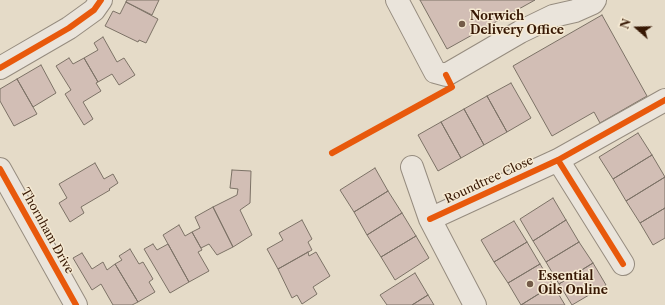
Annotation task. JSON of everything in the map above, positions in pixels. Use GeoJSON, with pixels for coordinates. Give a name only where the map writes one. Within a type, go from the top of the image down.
{"type":"FeatureCollection","features":[{"type":"Feature","properties":{"kind":"street"},"geometry":{"type":"LineString","coordinates":[[0,68],[69,28],[94,10],[101,0]]}},
{"type":"Feature","properties":{"kind":"street"},"geometry":{"type":"LineString","coordinates":[[397,0],[435,72],[446,74],[520,32],[553,16],[576,11],[593,3],[595,0]]}},
{"type":"Feature","properties":{"kind":"street","name":"Roundtree Close"},"geometry":{"type":"LineString","coordinates":[[430,219],[558,160],[665,100]]}},
{"type":"Feature","properties":{"kind":"street"},"geometry":{"type":"LineString","coordinates":[[558,160],[623,264]]}},
{"type":"Feature","properties":{"kind":"street"},"geometry":{"type":"LineString","coordinates":[[412,167],[430,219],[475,305]]}},
{"type":"Feature","properties":{"kind":"street","name":"Thornham Drive"},"geometry":{"type":"LineString","coordinates":[[0,169],[76,305]]}},
{"type":"Feature","properties":{"kind":"building"},"geometry":{"type":"Polygon","coordinates":[[[127,0],[159,0],[152,15],[126,2],[127,0]]]}},
{"type":"Feature","properties":{"kind":"building","name":"Norwich Delivery Office"},"geometry":{"type":"Polygon","coordinates":[[[420,0],[535,0],[447,49],[420,0]]]}},
{"type":"Feature","properties":{"kind":"building"},"geometry":{"type":"Polygon","coordinates":[[[126,2],[158,19],[146,43],[139,40],[138,42],[105,26],[113,11],[120,14],[126,2]]]}},
{"type":"Feature","properties":{"kind":"building"},"geometry":{"type":"Polygon","coordinates":[[[602,15],[647,96],[600,123],[594,112],[552,136],[513,66],[602,15]]]}},
{"type":"Feature","properties":{"kind":"building"},"geometry":{"type":"Polygon","coordinates":[[[103,37],[117,62],[124,58],[135,75],[119,85],[112,74],[98,82],[84,58],[98,50],[94,43],[103,37]]]}},
{"type":"Feature","properties":{"kind":"building"},"geometry":{"type":"Polygon","coordinates":[[[69,58],[73,64],[84,58],[98,82],[96,83],[101,91],[83,102],[93,119],[84,125],[65,94],[71,90],[56,66],[69,58]]]}},
{"type":"Feature","properties":{"kind":"building"},"geometry":{"type":"Polygon","coordinates":[[[41,65],[56,93],[33,107],[17,79],[41,65]]]}},
{"type":"Feature","properties":{"kind":"building"},"geometry":{"type":"Polygon","coordinates":[[[17,79],[37,114],[14,126],[0,101],[0,89],[17,79]]]}},
{"type":"Feature","properties":{"kind":"building"},"geometry":{"type":"Polygon","coordinates":[[[511,83],[531,118],[507,132],[487,96],[511,83]]]}},
{"type":"Feature","properties":{"kind":"building"},"geometry":{"type":"Polygon","coordinates":[[[487,96],[507,132],[484,145],[464,109],[487,96]]]}},
{"type":"Feature","properties":{"kind":"building"},"geometry":{"type":"Polygon","coordinates":[[[464,109],[484,145],[461,158],[441,122],[464,109]]]}},
{"type":"Feature","properties":{"kind":"building"},"geometry":{"type":"Polygon","coordinates":[[[441,122],[461,158],[438,171],[418,135],[441,122]]]}},
{"type":"Feature","properties":{"kind":"building"},"geometry":{"type":"Polygon","coordinates":[[[638,133],[652,155],[613,179],[599,157],[638,133]]]}},
{"type":"Feature","properties":{"kind":"building"},"geometry":{"type":"Polygon","coordinates":[[[652,155],[665,177],[626,201],[613,179],[652,155]]]}},
{"type":"Feature","properties":{"kind":"building"},"geometry":{"type":"Polygon","coordinates":[[[95,163],[104,179],[113,174],[118,183],[109,189],[110,190],[81,207],[84,213],[70,222],[59,203],[67,198],[59,184],[95,163]]]}},
{"type":"Feature","properties":{"kind":"building"},"geometry":{"type":"Polygon","coordinates":[[[375,168],[388,191],[354,212],[340,190],[375,168]]]}},
{"type":"Feature","properties":{"kind":"building"},"geometry":{"type":"Polygon","coordinates":[[[232,170],[251,171],[250,203],[240,210],[252,235],[233,247],[213,207],[237,195],[238,189],[230,188],[232,170]]]}},
{"type":"Feature","properties":{"kind":"building"},"geometry":{"type":"Polygon","coordinates":[[[665,177],[665,208],[640,223],[626,201],[665,177]]]}},
{"type":"Feature","properties":{"kind":"building"},"geometry":{"type":"Polygon","coordinates":[[[388,191],[402,213],[367,235],[354,212],[388,191]]]}},
{"type":"Feature","properties":{"kind":"building"},"geometry":{"type":"Polygon","coordinates":[[[553,198],[566,220],[533,241],[520,219],[553,198]]]}},
{"type":"Feature","properties":{"kind":"building"},"geometry":{"type":"Polygon","coordinates":[[[213,207],[233,247],[217,255],[209,244],[201,248],[192,232],[200,228],[195,217],[213,207]]]}},
{"type":"Feature","properties":{"kind":"building"},"geometry":{"type":"Polygon","coordinates":[[[665,208],[665,238],[653,245],[640,223],[665,208]]]}},
{"type":"Feature","properties":{"kind":"building"},"geometry":{"type":"Polygon","coordinates":[[[402,213],[416,236],[381,257],[367,235],[402,213]]]}},
{"type":"Feature","properties":{"kind":"building"},"geometry":{"type":"Polygon","coordinates":[[[302,220],[312,239],[308,242],[312,250],[278,269],[267,249],[283,240],[279,233],[302,220]]]}},
{"type":"Feature","properties":{"kind":"building"},"geometry":{"type":"Polygon","coordinates":[[[566,220],[579,242],[546,262],[533,241],[566,220]]]}},
{"type":"Feature","properties":{"kind":"building"},"geometry":{"type":"Polygon","coordinates":[[[514,221],[527,242],[494,262],[481,240],[514,221]]]}},
{"type":"Feature","properties":{"kind":"building"},"geometry":{"type":"Polygon","coordinates":[[[179,225],[185,236],[192,232],[202,250],[198,252],[209,271],[189,282],[163,235],[179,225]]]}},
{"type":"Feature","properties":{"kind":"building"},"geometry":{"type":"Polygon","coordinates":[[[416,236],[429,258],[395,280],[381,257],[416,236]]]}},
{"type":"Feature","properties":{"kind":"building"},"geometry":{"type":"Polygon","coordinates":[[[527,242],[540,264],[508,283],[494,262],[527,242]]]}},
{"type":"Feature","properties":{"kind":"building"},"geometry":{"type":"Polygon","coordinates":[[[579,242],[593,263],[559,284],[546,262],[579,242]]]}},
{"type":"Feature","properties":{"kind":"building"},"geometry":{"type":"Polygon","coordinates":[[[153,244],[157,250],[168,244],[189,282],[170,293],[144,249],[153,244]]]}},
{"type":"Feature","properties":{"kind":"building"},"geometry":{"type":"Polygon","coordinates":[[[130,249],[139,264],[143,262],[153,279],[149,282],[155,292],[138,302],[115,264],[122,260],[119,256],[130,249]]]}},
{"type":"Feature","properties":{"kind":"building"},"geometry":{"type":"Polygon","coordinates":[[[308,252],[309,256],[316,252],[330,276],[313,287],[317,294],[302,304],[297,295],[292,298],[278,269],[308,252]]]}},
{"type":"Feature","properties":{"kind":"building"},"geometry":{"type":"Polygon","coordinates":[[[82,253],[92,269],[103,262],[107,270],[115,264],[138,302],[132,305],[113,305],[101,284],[92,290],[73,258],[82,253]]]}},
{"type":"Feature","properties":{"kind":"building"},"geometry":{"type":"Polygon","coordinates":[[[593,263],[606,285],[572,305],[559,284],[593,263]]]}},
{"type":"Feature","properties":{"kind":"building","name":"Essential Oils Online"},"geometry":{"type":"Polygon","coordinates":[[[540,264],[553,285],[521,305],[508,283],[540,264]]]}},
{"type":"Feature","properties":{"kind":"building"},"geometry":{"type":"Polygon","coordinates":[[[415,273],[428,295],[412,305],[387,305],[380,295],[415,273]]]}},
{"type":"Feature","properties":{"kind":"building"},"geometry":{"type":"Polygon","coordinates":[[[553,285],[565,305],[521,305],[553,285]]]}},
{"type":"Feature","properties":{"kind":"building"},"geometry":{"type":"Polygon","coordinates":[[[428,295],[434,305],[412,305],[428,295]]]}},
{"type":"Feature","properties":{"kind":"cycle path"},"geometry":{"type":"LineString","coordinates":[[0,68],[69,28],[94,10],[101,0]]}},
{"type":"Feature","properties":{"kind":"cycle path"},"geometry":{"type":"LineString","coordinates":[[332,153],[452,87],[446,75]]}},
{"type":"Feature","properties":{"kind":"cycle path"},"geometry":{"type":"LineString","coordinates":[[430,219],[558,160],[665,100]]}},
{"type":"Feature","properties":{"kind":"cycle path"},"geometry":{"type":"LineString","coordinates":[[558,160],[623,264]]}},
{"type":"Feature","properties":{"kind":"cycle path"},"geometry":{"type":"LineString","coordinates":[[0,169],[76,305]]}},
{"type":"Feature","properties":{"kind":"place","name":"Norwich Delivery Office"},"geometry":{"type":"Point","coordinates":[462,24]}},
{"type":"Feature","properties":{"kind":"place","name":"Essential Oils Online"},"geometry":{"type":"Point","coordinates":[530,284]}}]}
